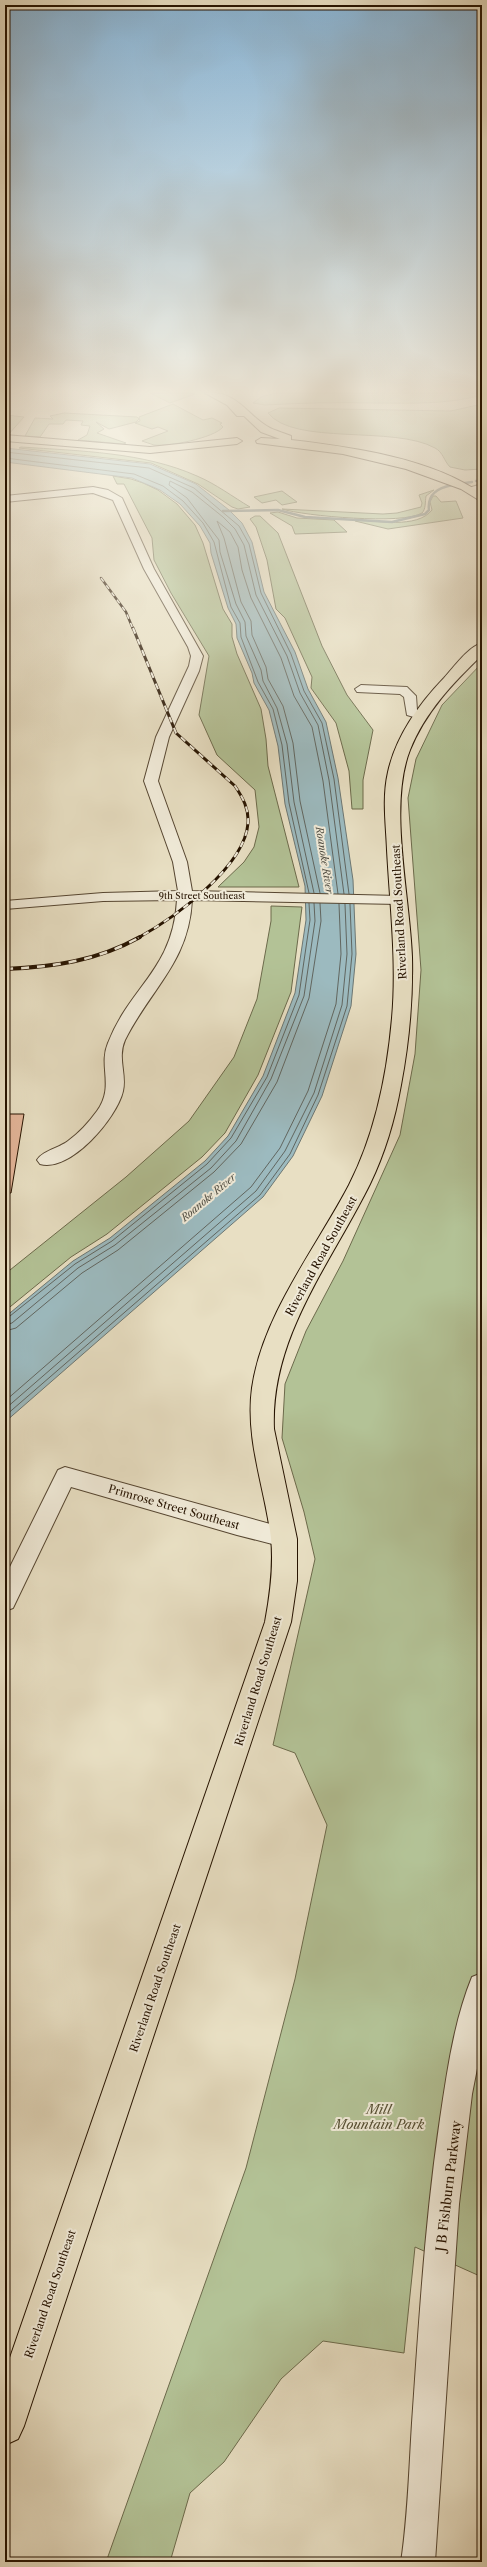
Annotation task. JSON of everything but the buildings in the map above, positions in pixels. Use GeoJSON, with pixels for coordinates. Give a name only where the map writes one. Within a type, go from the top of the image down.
{"type":"FeatureCollection","features":[{"type":"Feature","properties":{"kind":"main road","name":"Riverland Road Southeast"},"geometry":{"type":"LineString","coordinates":[[5,2426],[10,2393],[265,1666],[278,1622],[285,1583],[284,1537],[262,1436],[261,1409],[263,1387],[269,1363],[287,1316],[298,1293],[360,1186],[373,1156],[382,1126],[390,1090],[403,987],[387,900],[393,788],[403,749],[420,715],[436,694],[482,647]]}},
{"type":"Feature","properties":{"kind":"street"},"geometry":{"type":"LineString","coordinates":[[46,1160],[60,1156],[72,1147],[100,1118],[110,1105],[118,1083],[112,1057],[116,1043],[138,1004],[174,955],[184,923],[185,895],[183,871],[151,781],[165,731],[196,663],[195,650],[149,568],[124,513]]}},
{"type":"Feature","properties":{"kind":"street"},"geometry":{"type":"LineString","coordinates":[[361,689],[392,688],[403,690],[410,696],[411,712],[420,715]]}},
{"type":"Feature","properties":{"kind":"street","name":"9th Street Southeast"},"geometry":{"type":"LineString","coordinates":[[5,905],[83,897],[185,895],[387,900]]}},
{"type":"Feature","properties":{"kind":"street","name":"Primrose Street Southeast"},"geometry":{"type":"LineString","coordinates":[[5,1601],[65,1476],[237,1526],[284,1537]]}},
{"type":"Feature","properties":{"kind":"street","name":"J B Fishburn Parkway"},"geometry":{"type":"LineString","coordinates":[[422,2560],[430,2388],[440,2243],[449,2161],[462,2072],[482,1987]]}},
{"type":"Feature","properties":{"kind":"green space"},"geometry":{"type":"Polygon","coordinates":[[[139,513],[185,513],[195,525],[203,543],[223,609],[232,624],[232,637],[237,654],[261,709],[266,739],[268,766],[299,887],[218,887],[244,862],[254,847],[259,827],[255,790],[217,755],[199,715],[209,656],[171,593],[154,560],[152,538],[139,513]]]}},
{"type":"Feature","properties":{"kind":"green space"},"geometry":{"type":"Polygon","coordinates":[[[270,513],[281,513],[297,518],[334,520],[347,532],[295,534],[292,526],[270,513]]]}},
{"type":"Feature","properties":{"kind":"green space"},"geometry":{"type":"Polygon","coordinates":[[[301,513],[383,514],[422,513],[412,517],[376,519],[331,517],[301,513]]]}},
{"type":"Feature","properties":{"kind":"green space"},"geometry":{"type":"Polygon","coordinates":[[[429,513],[461,513],[463,518],[388,529],[355,521],[354,519],[384,522],[407,522],[417,520],[429,513]]]}},
{"type":"Feature","properties":{"kind":"green space"},"geometry":{"type":"Polygon","coordinates":[[[255,516],[260,516],[278,533],[322,646],[347,695],[373,730],[363,780],[363,809],[352,809],[349,771],[336,723],[311,688],[312,677],[285,618],[276,609],[267,560],[256,527],[250,519],[255,516]]]}},
{"type":"Feature","properties":{"kind":"green space","name":"Mill Mountain Park"},"geometry":{"type":"Polygon","coordinates":[[[482,663],[482,2277],[415,2247],[404,2353],[323,2341],[281,2379],[224,2462],[190,2493],[170,2562],[106,2562],[246,2168],[295,1979],[327,1825],[295,1753],[273,1745],[315,1559],[304,1512],[282,1438],[285,1384],[306,1331],[343,1261],[400,1135],[415,1054],[421,970],[408,798],[416,759],[442,705],[482,663]]]}},
{"type":"Feature","properties":{"kind":"green space"},"geometry":{"type":"Polygon","coordinates":[[[271,906],[302,907],[291,992],[258,1075],[225,1133],[202,1157],[107,1234],[71,1257],[5,1311],[5,1274],[126,1177],[189,1121],[234,1057],[257,999],[271,921],[271,906]]]}},
{"type":"Feature","properties":{"kind":"water","name":"Roanoke River"},"geometry":{"type":"Polygon","coordinates":[[[188,513],[232,513],[242,523],[252,542],[264,592],[295,652],[308,689],[326,722],[338,778],[353,880],[356,954],[351,1006],[322,1096],[293,1156],[263,1197],[5,1422],[5,1317],[73,1261],[110,1238],[205,1161],[228,1136],[263,1076],[295,993],[306,920],[305,886],[285,804],[278,746],[269,710],[254,683],[252,673],[237,638],[236,624],[228,608],[211,553],[210,543],[200,526],[188,513]]]}},
{"type":"Feature","properties":{"kind":"waterway"},"geometry":{"type":"LineString","coordinates":[[289,513],[305,517],[392,522],[426,513]]}},
{"type":"Feature","properties":{"kind":"railway"},"geometry":{"type":"LineString","coordinates":[[101,578],[126,612],[133,629]]}},
{"type":"Feature","properties":{"kind":"railway"},"geometry":{"type":"LineString","coordinates":[[133,628],[176,733],[235,786],[241,795],[248,813],[248,823],[244,840],[235,857],[221,873],[205,890],[188,904],[170,918],[138,938]]}},
{"type":"Feature","properties":{"kind":"railway"},"geometry":{"type":"LineString","coordinates":[[5,969],[40,967],[74,961],[108,952],[138,938]]}}]}
